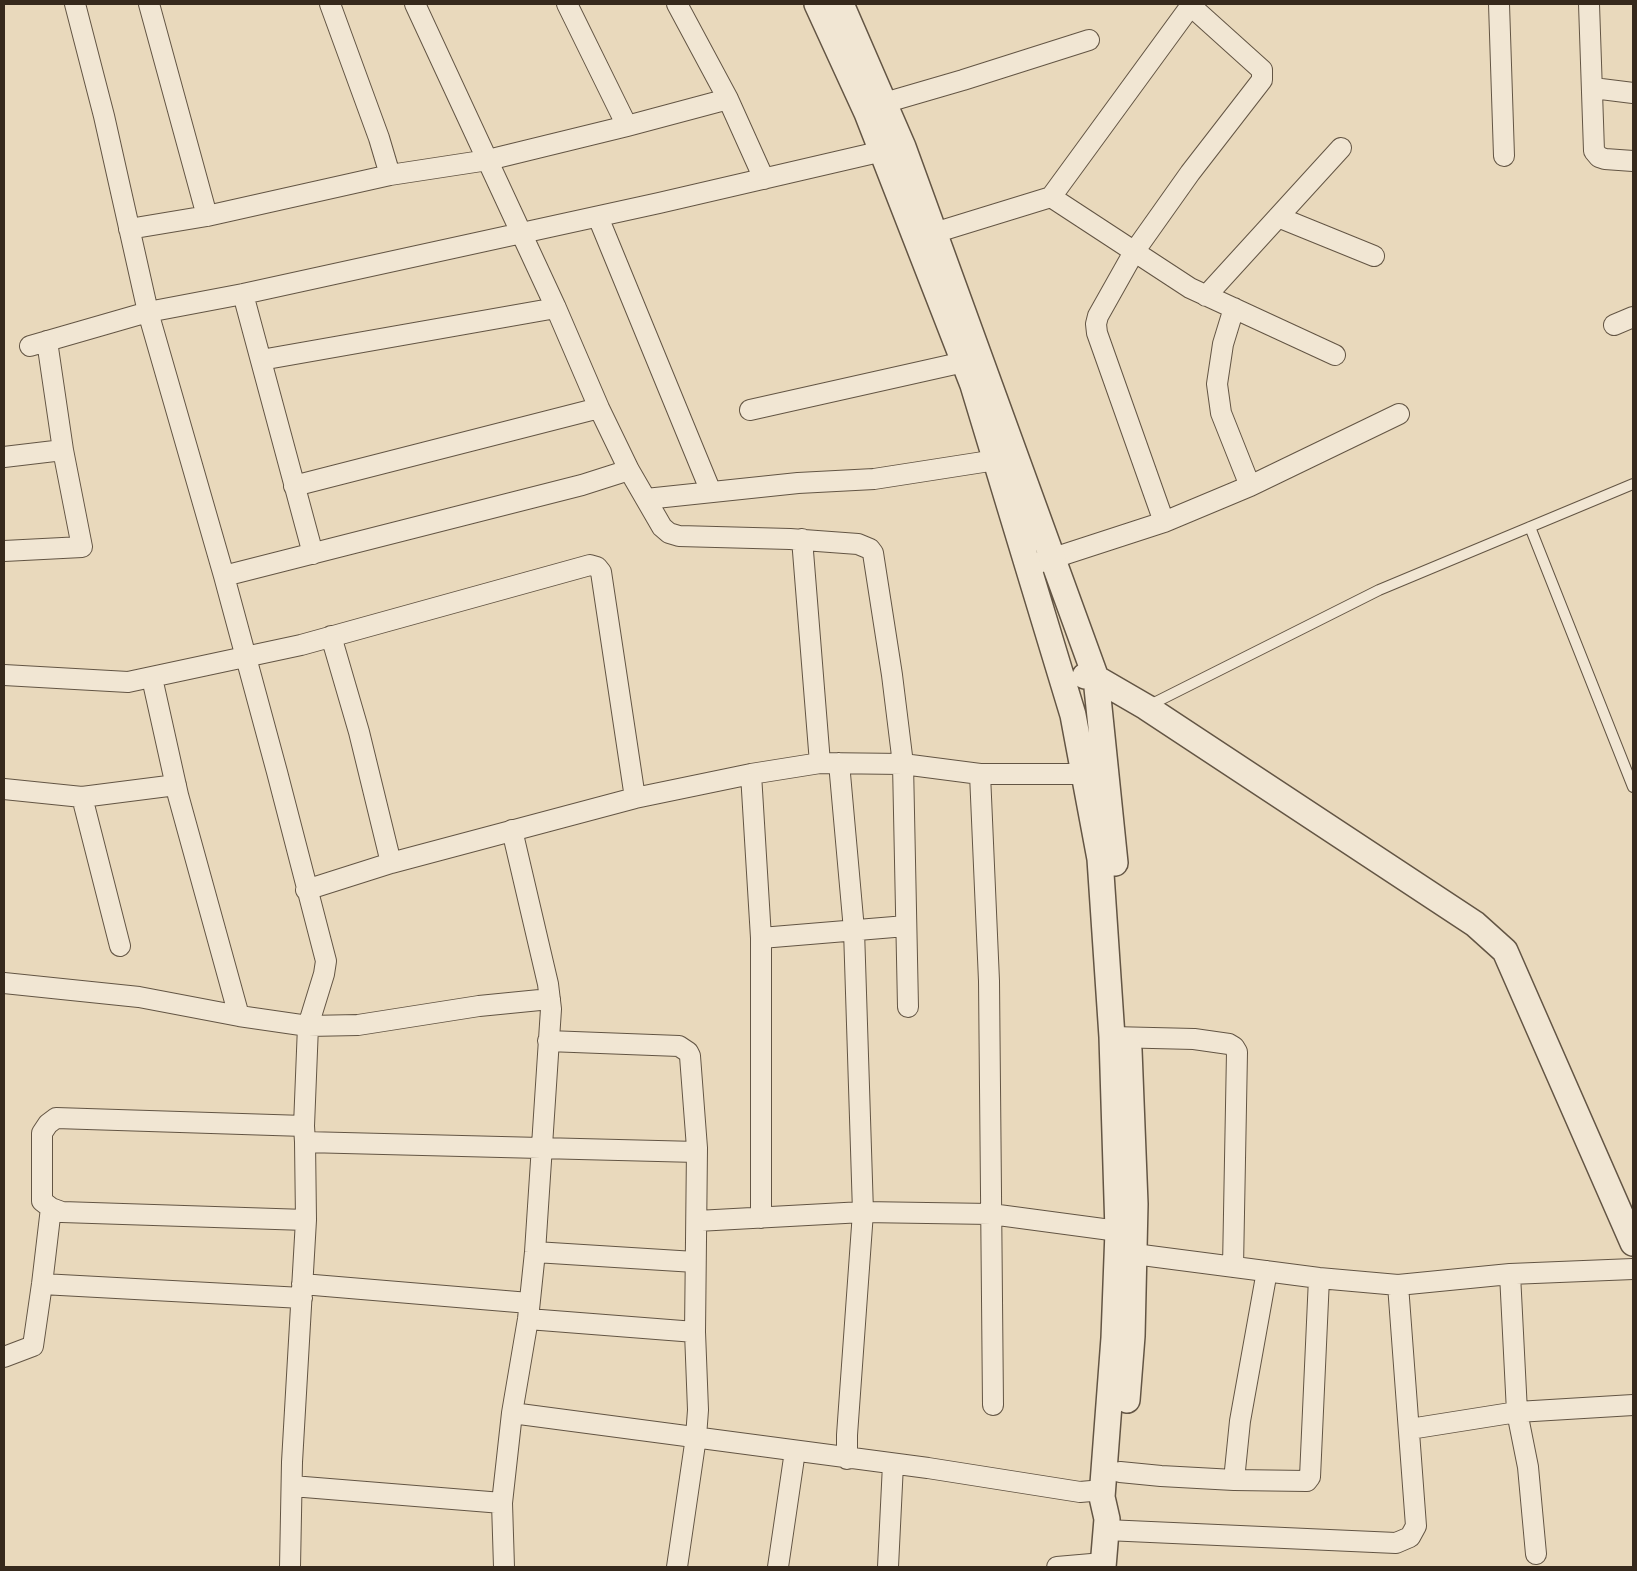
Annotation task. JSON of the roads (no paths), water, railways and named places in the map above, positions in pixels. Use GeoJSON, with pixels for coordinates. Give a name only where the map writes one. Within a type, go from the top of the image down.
{"type":"FeatureCollection","features":[{"type":"Feature","properties":{"kind":"street"},"geometry":{"type":"LineString","coordinates":[[75,4],[104,116],[148,312],[224,576],[326,961],[324,974],[308,1026],[304,1134],[306,1220],[292,1486],[290,1567]]}},
{"type":"Feature","properties":{"kind":"street"},"geometry":{"type":"LineString","coordinates":[[149,4],[207,216]]}},
{"type":"Feature","properties":{"kind":"street"},"geometry":{"type":"LineString","coordinates":[[330,4],[379,138],[390,175]]}},
{"type":"Feature","properties":{"kind":"street"},"geometry":{"type":"LineString","coordinates":[[415,4],[556,308],[599,408],[629,470],[662,527],[669,533],[679,536],[858,544],[870,549],[873,553],[892,675],[903,764],[908,1007]]}},
{"type":"Feature","properties":{"kind":"street"},"geometry":{"type":"LineString","coordinates":[[567,4],[628,126]]}},
{"type":"Feature","properties":{"kind":"street"},"geometry":{"type":"LineString","coordinates":[[677,4],[728,99],[764,179]]}},
{"type":"Feature","properties":{"kind":"street"},"geometry":{"type":"LineString","coordinates":[[817,4],[867,113],[892,149],[934,233],[1096,678],[1095,774],[1135,1204],[1123,1245],[1114,1338],[1102,1497],[1107,1525]]}},
{"type":"Feature","properties":{"kind":"street"},"geometry":{"type":"LineString","coordinates":[[1500,4],[1504,156]]}},
{"type":"Feature","properties":{"kind":"street"},"geometry":{"type":"LineString","coordinates":[[1589,4],[1594,151],[1599,157],[1605,159],[1633,161]]}},
{"type":"Feature","properties":{"kind":"street"},"geometry":{"type":"LineString","coordinates":[[846,5],[884,104],[892,149],[973,384],[1073,715],[1095,774]]}},
{"type":"Feature","properties":{"kind":"street"},"geometry":{"type":"LineString","coordinates":[[934,233],[1051,196],[1191,5],[1262,70],[1262,80],[1190,173],[1134,252],[1098,316],[1096,324],[1097,333],[1164,522]]}},
{"type":"Feature","properties":{"kind":"street"},"geometry":{"type":"LineString","coordinates":[[884,104],[1089,40]]}},
{"type":"Feature","properties":{"kind":"street"},"geometry":{"type":"LineString","coordinates":[[1593,88],[1633,92]]}},
{"type":"Feature","properties":{"kind":"street"},"geometry":{"type":"LineString","coordinates":[[129,228],[207,216],[390,175],[488,160],[628,126],[728,99]]}},
{"type":"Feature","properties":{"kind":"street"},"geometry":{"type":"LineString","coordinates":[[1206,296],[1341,148]]}},
{"type":"Feature","properties":{"kind":"street"},"geometry":{"type":"LineString","coordinates":[[4,551],[82,547],[63,450],[38,344],[148,312],[243,294],[598,217],[892,149]]}},
{"type":"Feature","properties":{"kind":"street"},"geometry":{"type":"LineString","coordinates":[[1051,196],[1190,288],[1334,355]]}},
{"type":"Feature","properties":{"kind":"street"},"geometry":{"type":"LineString","coordinates":[[598,217],[711,492]]}},
{"type":"Feature","properties":{"kind":"street"},"geometry":{"type":"LineString","coordinates":[[1278,217],[1374,256]]}},
{"type":"Feature","properties":{"kind":"street"},"geometry":{"type":"LineString","coordinates":[[243,294],[313,554]]}},
{"type":"Feature","properties":{"kind":"street"},"geometry":{"type":"LineString","coordinates":[[261,360],[556,308]]}},
{"type":"Feature","properties":{"kind":"street"},"geometry":{"type":"LineString","coordinates":[[1234,308],[1223,344],[1217,384],[1222,413],[1250,486]]}},
{"type":"Feature","properties":{"kind":"street"},"geometry":{"type":"LineString","coordinates":[[1614,325],[1633,317]]}},
{"type":"Feature","properties":{"kind":"street"},"geometry":{"type":"LineString","coordinates":[[750,410],[964,362]]}},
{"type":"Feature","properties":{"kind":"street"},"geometry":{"type":"LineString","coordinates":[[294,486],[599,408]]}},
{"type":"Feature","properties":{"kind":"street"},"geometry":{"type":"LineString","coordinates":[[1028,565],[1054,559],[1164,522],[1250,486],[1399,414]]}},
{"type":"Feature","properties":{"kind":"street"},"geometry":{"type":"LineString","coordinates":[[4,457],[63,450]]}},
{"type":"Feature","properties":{"kind":"street"},"geometry":{"type":"LineString","coordinates":[[646,499],[798,483],[874,479],[996,460]]}},
{"type":"Feature","properties":{"kind":"street"},"geometry":{"type":"LineString","coordinates":[[224,576],[582,486],[629,470]]}},
{"type":"Feature","properties":{"kind":"street"},"geometry":{"type":"LineString","coordinates":[[802,540],[830,763],[854,930],[863,1212],[847,1459]]}},
{"type":"Feature","properties":{"kind":"street"},"geometry":{"type":"LineString","coordinates":[[4,675],[128,682],[152,678],[245,658],[331,636],[590,565],[597,567],[601,572],[635,798]]}},
{"type":"Feature","properties":{"kind":"street"},"geometry":{"type":"LineString","coordinates":[[331,636],[359,732],[391,863]]}},
{"type":"Feature","properties":{"kind":"street"},"geometry":{"type":"LineString","coordinates":[[1060,670],[1096,678],[1146,707],[1475,924],[1505,951],[1633,1243]]}},
{"type":"Feature","properties":{"kind":"street"},"geometry":{"type":"LineString","coordinates":[[152,678],[176,785],[239,1016]]}},
{"type":"Feature","properties":{"kind":"street"},"geometry":{"type":"LineString","coordinates":[[306,890],[391,863],[512,830],[635,798],[751,774],[830,763],[903,764],[980,774],[1095,774]]}},
{"type":"Feature","properties":{"kind":"street"},"geometry":{"type":"LineString","coordinates":[[751,774],[761,938],[761,1218]]}},
{"type":"Feature","properties":{"kind":"street"},"geometry":{"type":"LineString","coordinates":[[980,774],[989,981],[993,1405]]}},
{"type":"Feature","properties":{"kind":"street"},"geometry":{"type":"LineString","coordinates":[[4,789],[82,797],[176,785]]}},
{"type":"Feature","properties":{"kind":"street"},"geometry":{"type":"LineString","coordinates":[[82,797],[120,946]]}},
{"type":"Feature","properties":{"kind":"street"},"geometry":{"type":"LineString","coordinates":[[504,1567],[502,1503],[512,1413],[529,1311],[536,1252],[551,1009],[548,984],[512,830]]}},
{"type":"Feature","properties":{"kind":"street"},"geometry":{"type":"LineString","coordinates":[[761,938],[906,926]]}},
{"type":"Feature","properties":{"kind":"street"},"geometry":{"type":"LineString","coordinates":[[4,982],[139,997],[239,1016],[308,1026],[358,1025],[479,1006],[550,998]]}},
{"type":"Feature","properties":{"kind":"street"},"geometry":{"type":"LineString","coordinates":[[1120,1036],[1194,1039],[1229,1044],[1238,1052],[1233,1267]]}},
{"type":"Feature","properties":{"kind":"street"},"geometry":{"type":"LineString","coordinates":[[548,1041],[679,1046],[684,1048],[690,1056],[697,1152],[695,1332],[698,1410],[696,1437],[677,1567]]}},
{"type":"Feature","properties":{"kind":"street"},"geometry":{"type":"LineString","coordinates":[[306,1220],[62,1212],[51,1208],[42,1201],[42,1133],[48,1124],[56,1118],[542,1149],[697,1152]]}},
{"type":"Feature","properties":{"kind":"street"},"geometry":{"type":"LineString","coordinates":[[4,1357],[33,1346],[51,1208]]}},
{"type":"Feature","properties":{"kind":"street"},"geometry":{"type":"LineString","coordinates":[[697,1221],[863,1212],[991,1214],[1123,1245],[1233,1267],[1318,1278],[1398,1285],[1510,1274],[1633,1269]]}},
{"type":"Feature","properties":{"kind":"street"},"geometry":{"type":"LineString","coordinates":[[1057,1567],[1103,1565],[1107,1525],[1116,1501],[1120,1472],[1132,1336],[1123,1245]]}},
{"type":"Feature","properties":{"kind":"street"},"geometry":{"type":"LineString","coordinates":[[536,1252],[695,1262]]}},
{"type":"Feature","properties":{"kind":"street"},"geometry":{"type":"LineString","coordinates":[[1234,1480],[1240,1421],[1267,1271]]}},
{"type":"Feature","properties":{"kind":"street"},"geometry":{"type":"LineString","coordinates":[[1510,1274],[1517,1412],[1528,1466],[1536,1554]]}},
{"type":"Feature","properties":{"kind":"street"},"geometry":{"type":"LineString","coordinates":[[1120,1472],[1234,1480],[1306,1481],[1310,1477],[1318,1278]]}},
{"type":"Feature","properties":{"kind":"street"},"geometry":{"type":"LineString","coordinates":[[42,1284],[302,1291],[529,1311],[695,1332]]}},
{"type":"Feature","properties":{"kind":"street"},"geometry":{"type":"LineString","coordinates":[[1107,1525],[1396,1542],[1410,1537],[1416,1526],[1398,1285]]}},
{"type":"Feature","properties":{"kind":"street"},"geometry":{"type":"LineString","coordinates":[[1410,1429],[1517,1412],[1633,1405]]}},
{"type":"Feature","properties":{"kind":"street"},"geometry":{"type":"LineString","coordinates":[[512,1413],[893,1464],[1080,1492],[1103,1490]]}},
{"type":"Feature","properties":{"kind":"street"},"geometry":{"type":"LineString","coordinates":[[778,1567],[794,1451]]}},
{"type":"Feature","properties":{"kind":"street"},"geometry":{"type":"LineString","coordinates":[[888,1567],[893,1464]]}},
{"type":"Feature","properties":{"kind":"street"},"geometry":{"type":"LineString","coordinates":[[292,1486],[502,1503]]}},
{"type":"Feature","properties":{"kind":"lane"},"geometry":{"type":"LineString","coordinates":[[1146,707],[1380,590],[1633,484]]}},
{"type":"Feature","properties":{"kind":"lane"},"geometry":{"type":"LineString","coordinates":[[1530,527],[1633,787]]}}]}
